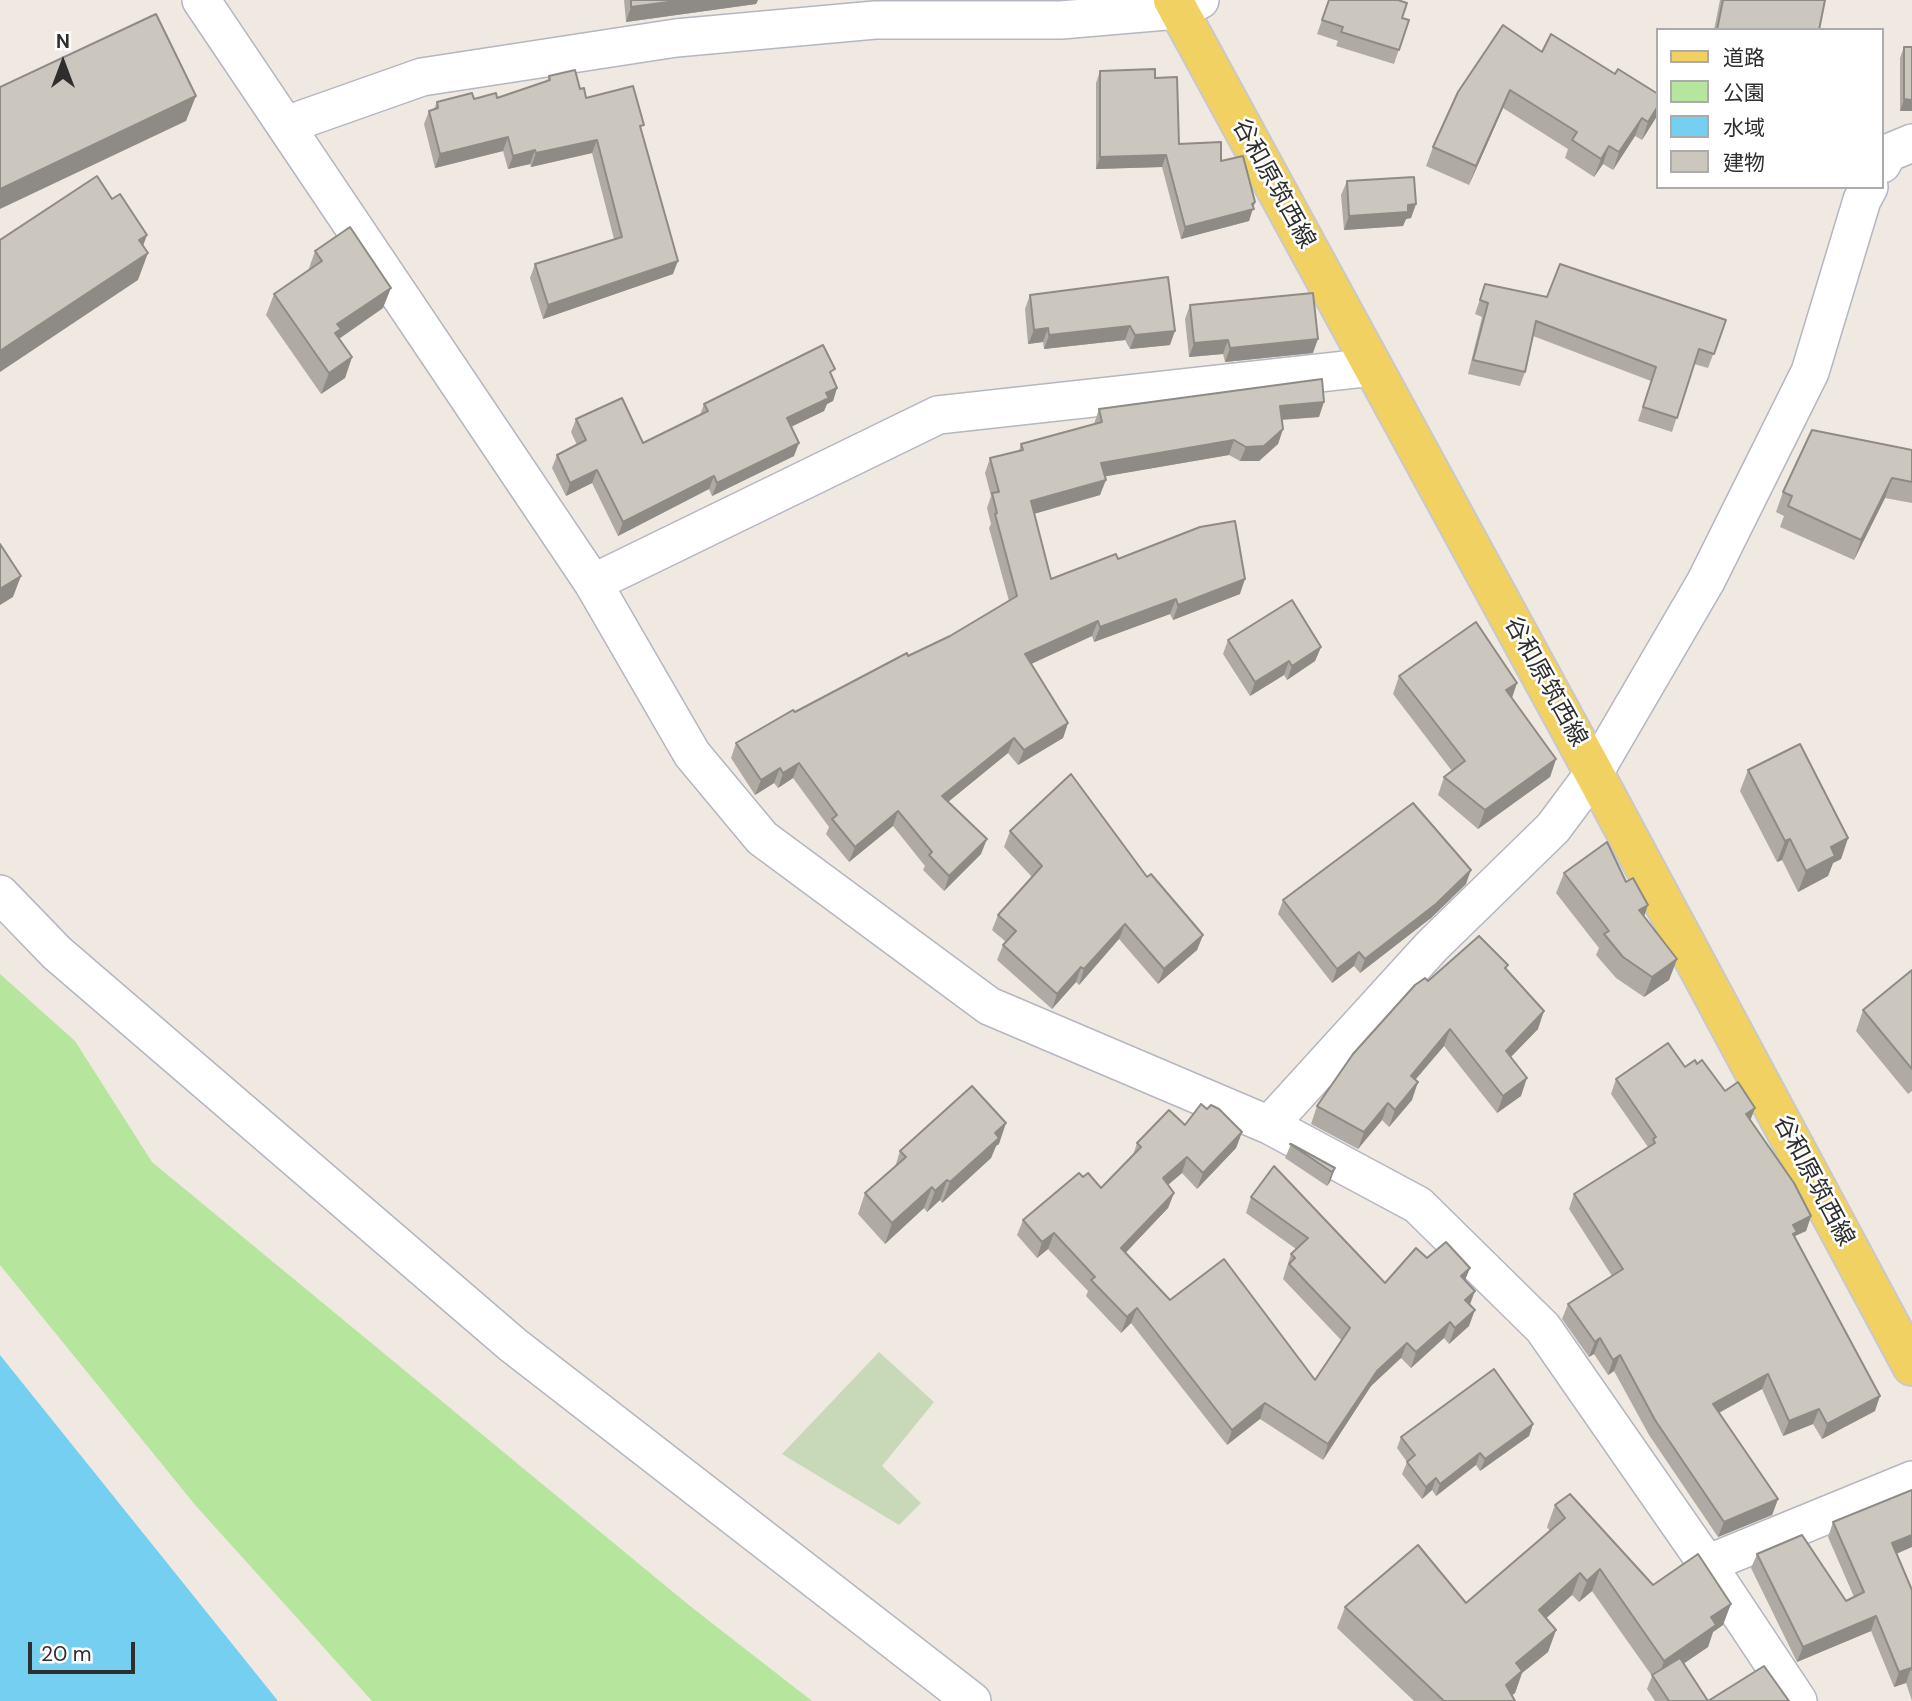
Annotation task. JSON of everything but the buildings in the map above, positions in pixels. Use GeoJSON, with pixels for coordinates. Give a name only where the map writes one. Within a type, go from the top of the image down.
{"type":"FeatureCollection","features":[{"type":"Feature","properties":{"kind":"main road","name":"谷和原筑西線"},"geometry":{"type":"LineString","coordinates":[[1184,3],[1373,367],[1912,1366]]}},
{"type":"Feature","properties":{"kind":"street"},"geometry":{"type":"LineString","coordinates":[[201,0],[593,583],[692,754],[762,838],[989,1006],[1269,1125],[1418,1205],[1543,1328],[1707,1564],[1798,1701]]}},
{"type":"Feature","properties":{"kind":"street"},"geometry":{"type":"LineString","coordinates":[[286,125],[422,78],[676,38],[875,20],[1061,20],[1184,3]]}},
{"type":"Feature","properties":{"kind":"street"},"geometry":{"type":"LineString","coordinates":[[1884,160],[1888,153],[1912,143]]}},
{"type":"Feature","properties":{"kind":"street"},"geometry":{"type":"LineString","coordinates":[[1269,1125],[1432,946],[1553,828],[1594,773],[1706,581],[1810,372],[1862,200],[1868,189]]}},
{"type":"Feature","properties":{"kind":"street"},"geometry":{"type":"LineString","coordinates":[[593,583],[938,415],[1373,367]]}},
{"type":"Feature","properties":{"kind":"street"},"geometry":{"type":"LineString","coordinates":[[0,894],[57,953],[513,1345],[972,1701]]}},
{"type":"Feature","properties":{"kind":"street"},"geometry":{"type":"LineString","coordinates":[[1707,1564],[1912,1480]]}},
{"type":"Feature","properties":{"kind":"green space"},"geometry":{"type":"Polygon","coordinates":[[[0,974],[75,1041],[152,1162],[690,1606],[812,1701],[372,1701],[196,1506],[0,1265],[0,974]]]}},
{"type":"Feature","properties":{"kind":"green space"},"geometry":{"type":"Polygon","coordinates":[[[879,1352],[934,1402],[882,1466],[921,1503],[899,1525],[782,1454],[879,1352]]]}},
{"type":"Feature","properties":{"kind":"water"},"geometry":{"type":"Polygon","coordinates":[[[0,1355],[278,1701],[0,1701],[0,1355]]]}}]}
